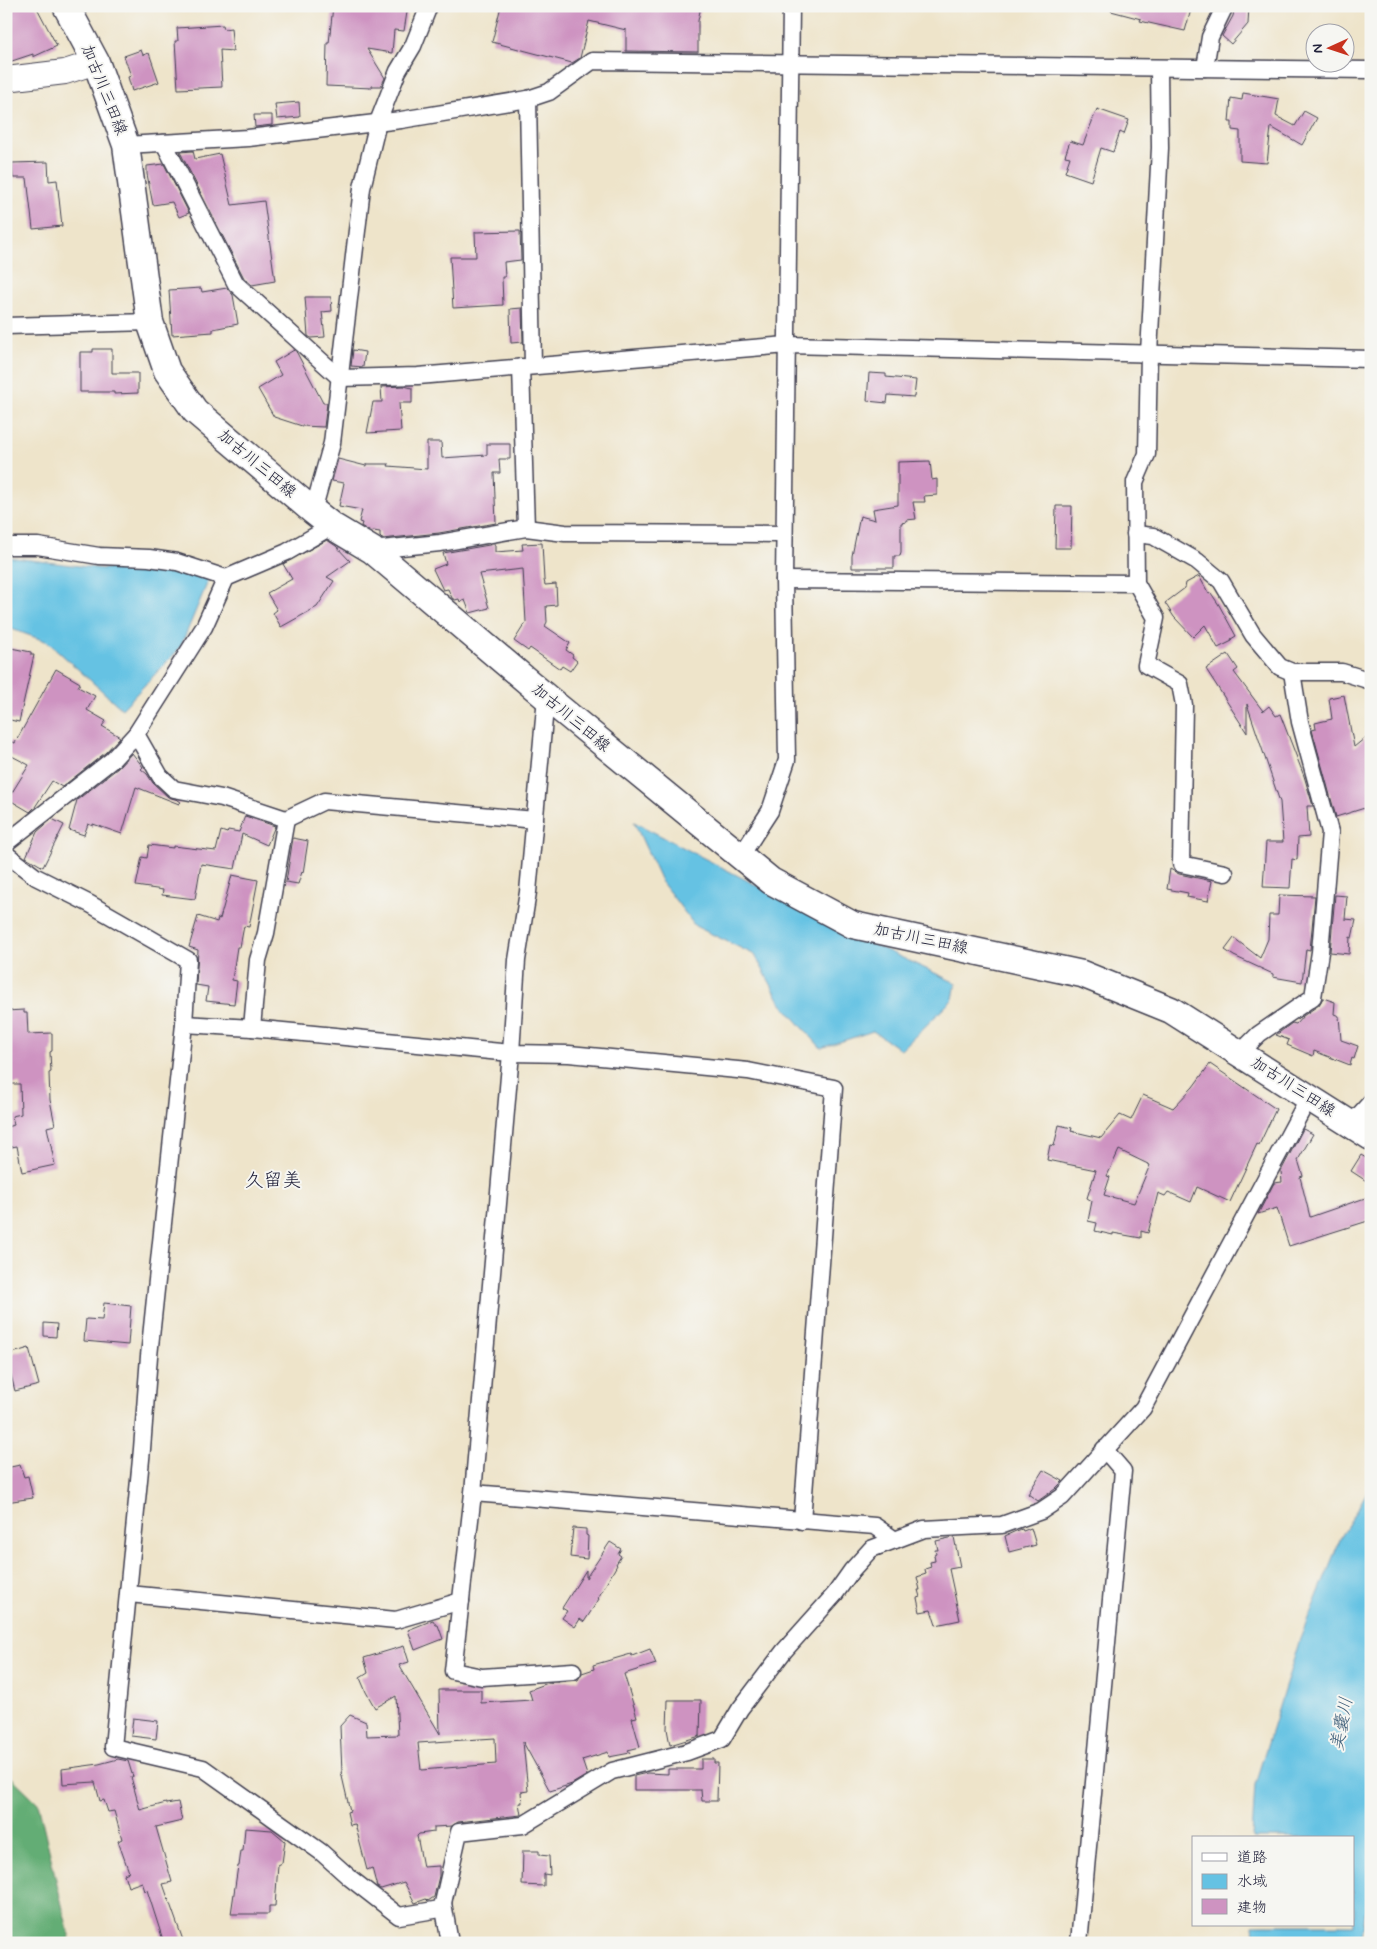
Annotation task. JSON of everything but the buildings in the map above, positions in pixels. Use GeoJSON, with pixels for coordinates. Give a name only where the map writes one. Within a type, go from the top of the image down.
{"type":"FeatureCollection","features":[{"type":"Feature","properties":{"kind":"main road","name":"加古川三田線"},"geometry":{"type":"LineString","coordinates":[[66,6],[96,62],[126,145],[150,322],[167,371],[196,411],[323,519],[372,550],[546,698],[771,881],[853,925],[1082,974],[1171,1010],[1361,1130]]}},
{"type":"Feature","properties":{"kind":"main road"},"geometry":{"type":"LineString","coordinates":[[6,79],[65,72],[96,62]]}},
{"type":"Feature","properties":{"kind":"street"},"geometry":{"type":"LineString","coordinates":[[6,546],[38,546],[99,556],[150,558],[178,562],[226,578],[287,552],[323,519],[362,188],[378,122],[398,71],[413,46],[429,6]]}},
{"type":"Feature","properties":{"kind":"street"},"geometry":{"type":"LineString","coordinates":[[740,857],[770,811],[787,760],[784,534],[791,6]]}},
{"type":"Feature","properties":{"kind":"street"},"geometry":{"type":"LineString","coordinates":[[1205,68],[1210,37],[1225,6]]}},
{"type":"Feature","properties":{"kind":"street"},"geometry":{"type":"LineString","coordinates":[[126,145],[248,138],[401,120],[528,100],[549,92],[592,61],[1371,70]]}},
{"type":"Feature","properties":{"kind":"street"},"geometry":{"type":"LineString","coordinates":[[1159,69],[1160,148],[1149,352],[1148,454],[1135,482],[1136,583],[1156,618],[1146,665],[1180,684],[1184,705],[1181,864],[1224,873]]}},
{"type":"Feature","properties":{"kind":"street"},"geometry":{"type":"LineString","coordinates":[[526,528],[528,100]]}},
{"type":"Feature","properties":{"kind":"street"},"geometry":{"type":"LineString","coordinates":[[164,143],[236,284],[340,378],[418,376],[787,345],[1149,352],[1371,359]]}},
{"type":"Feature","properties":{"kind":"street"},"geometry":{"type":"LineString","coordinates":[[6,326],[150,322]]}},
{"type":"Feature","properties":{"kind":"street"},"geometry":{"type":"LineString","coordinates":[[372,550],[440,543],[526,528],[565,533],[784,534]]}},
{"type":"Feature","properties":{"kind":"street"},"geometry":{"type":"LineString","coordinates":[[1135,534],[1153,536],[1197,561],[1215,576],[1221,582],[1252,634],[1280,667],[1292,672],[1342,672],[1371,682]]}},
{"type":"Feature","properties":{"kind":"street"},"geometry":{"type":"LineString","coordinates":[[6,843],[112,760],[136,734],[204,627],[226,578]]}},
{"type":"Feature","properties":{"kind":"street"},"geometry":{"type":"LineString","coordinates":[[784,580],[1136,583]]}},
{"type":"Feature","properties":{"kind":"street"},"geometry":{"type":"LineString","coordinates":[[1240,1053],[1259,1034],[1312,997],[1320,952],[1330,832],[1300,722],[1292,672]]}},
{"type":"Feature","properties":{"kind":"street"},"geometry":{"type":"LineString","coordinates":[[546,698],[528,892],[517,960],[511,1053],[473,1493],[453,1672],[482,1676],[572,1671]]}},
{"type":"Feature","properties":{"kind":"street"},"geometry":{"type":"LineString","coordinates":[[136,734],[160,776],[174,790],[222,798],[286,819],[324,801],[535,820]]}},
{"type":"Feature","properties":{"kind":"street"},"geometry":{"type":"LineString","coordinates":[[252,1028],[258,960],[266,933],[286,819]]}},
{"type":"Feature","properties":{"kind":"street"},"geometry":{"type":"LineString","coordinates":[[6,854],[36,877],[90,904],[188,960],[184,1024],[149,1356],[129,1594],[113,1747],[203,1768],[321,1852],[350,1878],[399,1916],[440,1909],[459,1832],[523,1825],[612,1771],[687,1752],[722,1739],[740,1709],[784,1651],[835,1594],[852,1570],[871,1549],[924,1529],[1002,1526],[1041,1511],[1062,1497],[1143,1408],[1309,1097]]}},
{"type":"Feature","properties":{"kind":"street"},"geometry":{"type":"LineString","coordinates":[[184,1024],[252,1028],[511,1053],[569,1054],[748,1071],[834,1088],[802,1521]]}},
{"type":"Feature","properties":{"kind":"street"},"geometry":{"type":"LineString","coordinates":[[1361,1130],[1371,1102]]}},
{"type":"Feature","properties":{"kind":"street"},"geometry":{"type":"LineString","coordinates":[[1079,1943],[1123,1471],[1104,1449]]}},
{"type":"Feature","properties":{"kind":"street"},"geometry":{"type":"LineString","coordinates":[[473,1493],[875,1526],[895,1540]]}},
{"type":"Feature","properties":{"kind":"street"},"geometry":{"type":"LineString","coordinates":[[129,1594],[396,1620],[461,1601]]}},
{"type":"Feature","properties":{"kind":"street"},"geometry":{"type":"LineString","coordinates":[[443,1903],[450,1943]]}},
{"type":"Feature","properties":{"kind":"green space"},"geometry":{"type":"Polygon","coordinates":[[[6,1772],[38,1803],[71,1943],[6,1943],[6,1772]]]}},
{"type":"Feature","properties":{"kind":"water"},"geometry":{"type":"Polygon","coordinates":[[[6,557],[104,569],[177,558],[209,579],[180,648],[122,709],[48,642],[6,627],[6,557]]]}},
{"type":"Feature","properties":{"kind":"water"},"geometry":{"type":"Polygon","coordinates":[[[634,822],[843,930],[956,983],[953,999],[901,1050],[873,1031],[821,1048],[781,1003],[755,955],[695,926],[661,881],[634,822]]]}},
{"type":"Feature","properties":{"kind":"water","name":"美嚢川"},"geometry":{"type":"Polygon","coordinates":[[[1371,1485],[1371,1868],[1361,1943],[1255,1943],[1253,1926],[1354,1926],[1354,1836],[1252,1836],[1255,1784],[1300,1639],[1341,1537],[1371,1485]]]}},
{"type":"Feature","properties":{"kind":"district","name":"久留美"},"geometry":{"type":"Point","coordinates":[273,1180]}}]}
